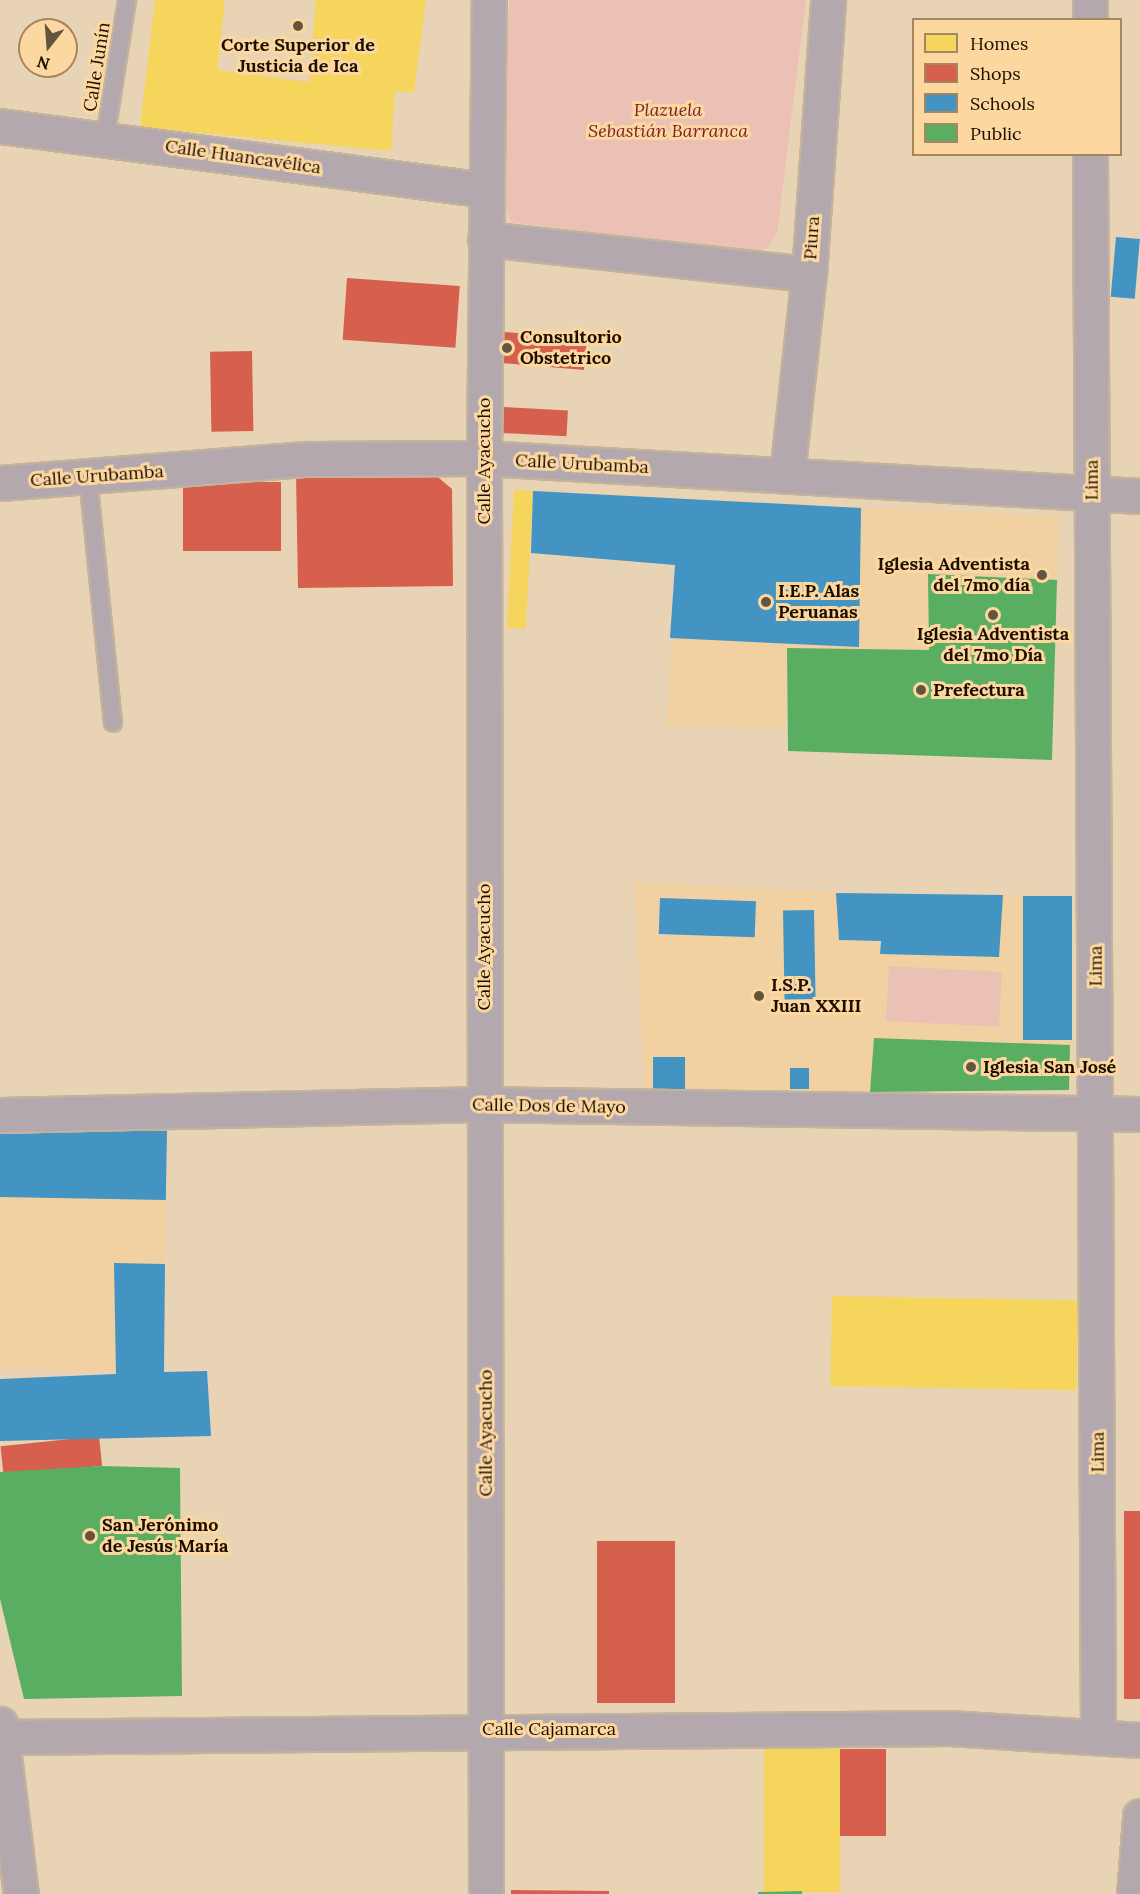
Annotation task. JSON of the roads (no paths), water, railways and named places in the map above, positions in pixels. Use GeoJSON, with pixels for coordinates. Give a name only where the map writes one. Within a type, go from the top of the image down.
{"type":"FeatureCollection","features":[{"type":"Feature","properties":{"kind":"street","name":"Calle Ayacucho"},"geometry":{"type":"LineString","coordinates":[[486,1894],[489,1729],[484,1104],[484,458],[485,190],[489,0]]}},
{"type":"Feature","properties":{"kind":"street","name":"Piura"},"geometry":{"type":"LineString","coordinates":[[787,475],[809,274],[828,0]]}},
{"type":"Feature","properties":{"kind":"street"},"geometry":{"type":"LineString","coordinates":[[1090,0],[1090,18]]}},
{"type":"Feature","properties":{"kind":"street","name":"Calle Huancavélica"},"geometry":{"type":"LineString","coordinates":[[0,126],[485,190]]}},
{"type":"Feature","properties":{"kind":"street","name":"Lima"},"geometry":{"type":"LineString","coordinates":[[1090,156],[1097,1113],[1098,1735]]}},
{"type":"Feature","properties":{"kind":"street"},"geometry":{"type":"LineString","coordinates":[[485,239],[809,274]]}},
{"type":"Feature","properties":{"kind":"street","name":"Calle Urubamba"},"geometry":{"type":"LineString","coordinates":[[0,483],[307,459],[484,458],[1140,496]]}},
{"type":"Feature","properties":{"kind":"street","name":"Calle Dos de Mayo"},"geometry":{"type":"LineString","coordinates":[[0,1115],[484,1104],[1140,1114]]}},
{"type":"Feature","properties":{"kind":"street","name":"Calle Cajamarca"},"geometry":{"type":"LineString","coordinates":[[1,1733],[949,1728],[1098,1735]]}},
{"type":"Feature","properties":{"kind":"street"},"geometry":{"type":"LineString","coordinates":[[1,1733],[21,1894]]}},
{"type":"Feature","properties":{"kind":"street"},"geometry":{"type":"LineString","coordinates":[[1098,1735],[1140,1740]]}},
{"type":"Feature","properties":{"kind":"street"},"geometry":{"type":"LineString","coordinates":[[1134,1894],[1140,1816]]}},
{"type":"Feature","properties":{"kind":"lane","name":"Calle Junín"},"geometry":{"type":"LineString","coordinates":[[105,139],[127,0]]}},
{"type":"Feature","properties":{"kind":"lane"},"geometry":{"type":"LineString","coordinates":[[88,477],[113,723]]}},
{"type":"Feature","properties":{"kind":"place","name":"Corte Superior de Justicia de Ica"},"geometry":{"type":"Point","coordinates":[298,26]}},
{"type":"Feature","properties":{"kind":"place","name":"Consultorio Obstetrico"},"geometry":{"type":"Point","coordinates":[507,348]}},
{"type":"Feature","properties":{"kind":"place","name":"Iglesia Adventista del 7mo día"},"geometry":{"type":"Point","coordinates":[1042,575]}},
{"type":"Feature","properties":{"kind":"place","name":"I.E.P. Alas Peruanas"},"geometry":{"type":"Point","coordinates":[766,602]}},
{"type":"Feature","properties":{"kind":"place","name":"Iglesia Adventista del 7mo Día"},"geometry":{"type":"Point","coordinates":[993,615]}},
{"type":"Feature","properties":{"kind":"place","name":"Prefectura"},"geometry":{"type":"Point","coordinates":[921,690]}},
{"type":"Feature","properties":{"kind":"place","name":"I.S.P. Juan XXIII"},"geometry":{"type":"Point","coordinates":[759,996]}},
{"type":"Feature","properties":{"kind":"place","name":"Iglesia San José"},"geometry":{"type":"Point","coordinates":[971,1067]}},
{"type":"Feature","properties":{"kind":"place","name":"San Jerónimo de Jesús María"},"geometry":{"type":"Point","coordinates":[90,1536]}},
{"type":"Feature","properties":{"kind":"park label","name":"Plazuela Sebastián Barranca"},"geometry":{"type":"Point","coordinates":[668,121]}}]}
